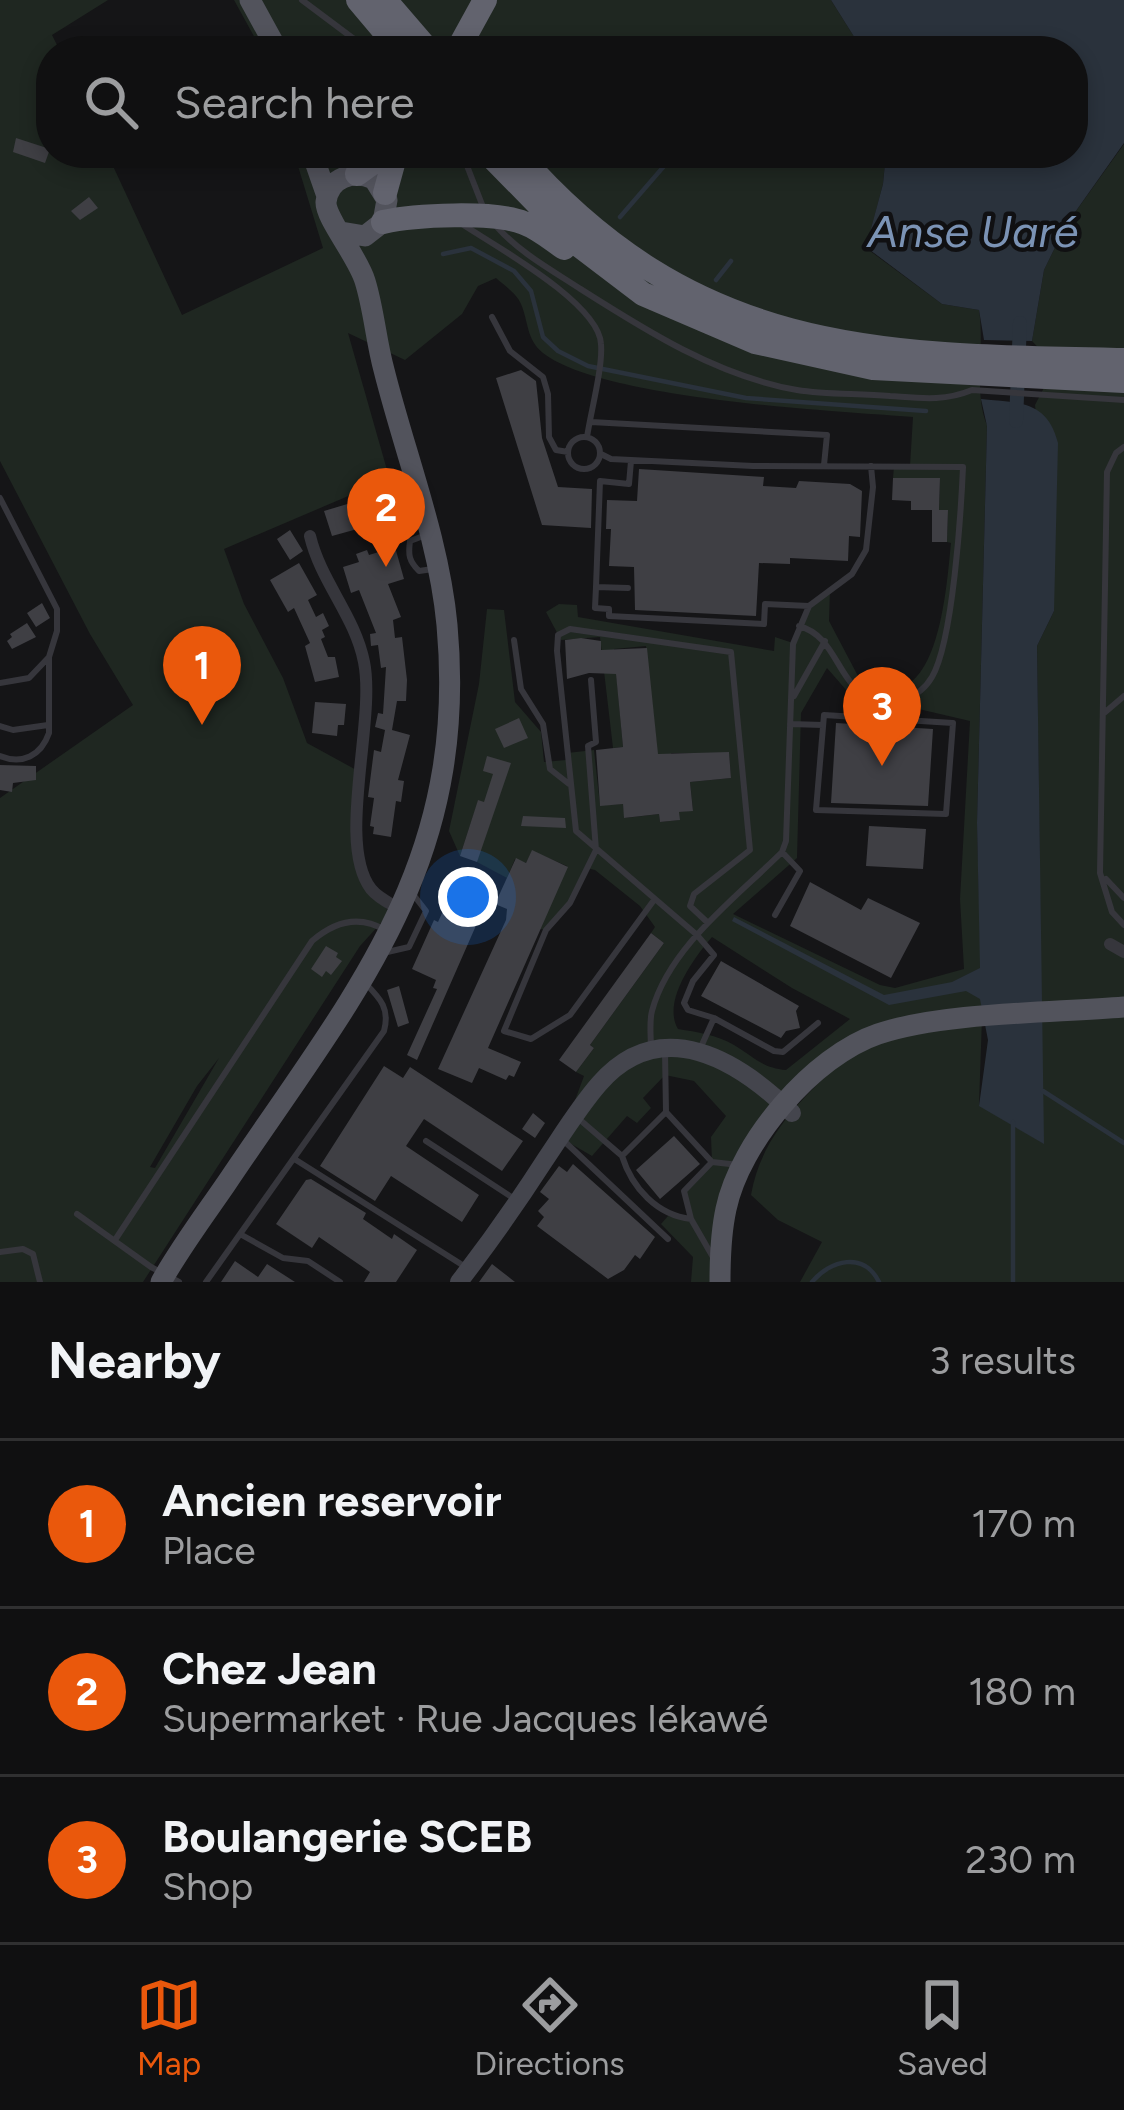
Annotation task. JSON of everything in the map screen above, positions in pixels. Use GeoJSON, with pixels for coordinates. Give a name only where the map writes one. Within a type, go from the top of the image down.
{"type":"FeatureCollection","features":[{"type":"Feature","properties":{"kind":"highway"},"geometry":{"type":"LineString","coordinates":[[358,0],[402,36]]}},
{"type":"Feature","properties":{"kind":"highway"},"geometry":{"type":"LineString","coordinates":[[385,0],[409,36]]}},
{"type":"Feature","properties":{"kind":"highway"},"geometry":{"type":"LineString","coordinates":[[399,0],[413,36]]}},
{"type":"Feature","properties":{"kind":"highway"},"geometry":{"type":"LineString","coordinates":[[466,36],[482,0]]}},
{"type":"Feature","properties":{"kind":"highway"},"geometry":{"type":"LineString","coordinates":[[352,175],[363,168]]}},
{"type":"Feature","properties":{"kind":"highway"},"geometry":{"type":"LineString","coordinates":[[385,193],[392,168]]}},
{"type":"Feature","properties":{"kind":"highway"},"geometry":{"type":"LineString","coordinates":[[503,168],[576,243],[643,294]]}},
{"type":"Feature","properties":{"kind":"highway"},"geometry":{"type":"LineString","coordinates":[[530,168],[619,252],[706,301],[752,321],[803,335],[872,347],[974,374]]}},
{"type":"Feature","properties":{"kind":"highway"},"geometry":{"type":"LineString","coordinates":[[378,227],[406,217],[487,216],[521,221],[643,294],[755,342],[813,357],[873,368],[1124,385]]}},
{"type":"Feature","properties":{"kind":"highway"},"geometry":{"type":"LineString","coordinates":[[1049,378],[1124,360]]}},
{"type":"Feature","properties":{"kind":"main road"},"geometry":{"type":"LineString","coordinates":[[250,0],[267,36]]}},
{"type":"Feature","properties":{"kind":"main road"},"geometry":{"type":"LineString","coordinates":[[170,1280],[391,933],[437,808],[450,738],[447,621],[437,568],[382,366],[367,284],[356,254],[328,217],[320,168]]}},
{"type":"Feature","properties":{"kind":"main road"},"geometry":{"type":"LineString","coordinates":[[341,168],[374,179],[385,193],[388,208],[378,227],[367,284]]}},
{"type":"Feature","properties":{"kind":"main road"},"geometry":{"type":"LineString","coordinates":[[327,196],[338,180],[352,175]]}},
{"type":"Feature","properties":{"kind":"main road"},"geometry":{"type":"LineString","coordinates":[[340,232],[357,237],[378,227]]}},
{"type":"Feature","properties":{"kind":"main road"},"geometry":{"type":"LineString","coordinates":[[724,1278],[741,1205],[763,1149],[813,1075],[863,1040],[902,1028],[1124,1007]]}},
{"type":"Feature","properties":{"kind":"main road"},"geometry":{"type":"LineString","coordinates":[[724,1278],[726,1207],[765,1126],[787,1109]]}},
{"type":"Feature","properties":{"kind":"street"},"geometry":{"type":"LineString","coordinates":[[310,536],[315,558],[351,623],[364,659],[367,686],[356,832],[367,881],[374,893],[406,900]]}},
{"type":"Feature","properties":{"kind":"street"},"geometry":{"type":"LineString","coordinates":[[1110,944],[1124,952]]}},
{"type":"Feature","properties":{"kind":"street"},"geometry":{"type":"LineString","coordinates":[[464,1276],[599,1083],[620,1065],[658,1050],[699,1051],[747,1074],[787,1109]]}},
{"type":"Feature","properties":{"kind":"lane"},"geometry":{"type":"LineString","coordinates":[[302,0],[350,36]]}},
{"type":"Feature","properties":{"kind":"lane"},"geometry":{"type":"LineString","coordinates":[[468,168],[487,216],[509,241],[653,335],[766,382],[799,390],[916,400],[954,398],[974,374],[1049,378],[1124,400]]}},
{"type":"Feature","properties":{"kind":"lane"},"geometry":{"type":"LineString","coordinates":[[454,218],[581,309],[598,328],[600,356],[587,437]]}},
{"type":"Feature","properties":{"kind":"lane"},"geometry":{"type":"LineString","coordinates":[[492,317],[510,351],[543,377],[549,437],[556,450],[568,452]]}},
{"type":"Feature","properties":{"kind":"lane"},"geometry":{"type":"LineString","coordinates":[[590,422],[827,435],[824,465]]}},
{"type":"Feature","properties":{"kind":"lane"},"geometry":{"type":"LineString","coordinates":[[584,470],[594,466],[601,454],[597,442],[587,437],[577,438],[568,452],[571,462],[600,481],[595,608],[609,609],[609,616],[764,624],[765,604],[809,606]]}},
{"type":"Feature","properties":{"kind":"lane"},"geometry":{"type":"LineString","coordinates":[[1124,447],[1107,472],[1100,873],[1112,912],[1124,925]]}},
{"type":"Feature","properties":{"kind":"lane"},"geometry":{"type":"LineString","coordinates":[[601,454],[631,461],[963,467],[955,566],[939,661],[931,679],[912,698],[894,701],[866,696],[851,684],[825,641],[799,626]]}},
{"type":"Feature","properties":{"kind":"lane"},"geometry":{"type":"LineString","coordinates":[[600,481],[629,484],[631,461]]}},
{"type":"Feature","properties":{"kind":"lane"},"geometry":{"type":"LineString","coordinates":[[742,1166],[712,1162],[666,1112],[651,1013],[707,922],[782,853],[793,644],[809,606],[852,574],[866,550],[871,466]]}},
{"type":"Feature","properties":{"kind":"lane"},"geometry":{"type":"LineString","coordinates":[[0,498],[57,609],[57,632],[49,657],[45,745],[36,754],[13,761],[0,756]]}},
{"type":"Feature","properties":{"kind":"lane"},"geometry":{"type":"LineString","coordinates":[[596,587],[628,588]]}},
{"type":"Feature","properties":{"kind":"lane"},"geometry":{"type":"LineString","coordinates":[[707,922],[690,906],[694,894],[750,850],[731,652],[570,629],[558,635],[576,831],[714,955],[693,980],[684,1003],[688,1010],[714,1018],[773,1051],[783,1052],[818,1023]]}},
{"type":"Feature","properties":{"kind":"lane"},"geometry":{"type":"LineString","coordinates":[[514,640],[521,689],[543,724],[550,769],[569,784]]}},
{"type":"Feature","properties":{"kind":"lane"},"geometry":{"type":"LineString","coordinates":[[792,699],[825,641]]}},
{"type":"Feature","properties":{"kind":"lane"},"geometry":{"type":"LineString","coordinates":[[0,683],[29,678],[49,657]]}},
{"type":"Feature","properties":{"kind":"lane"},"geometry":{"type":"LineString","coordinates":[[591,680],[596,742],[588,746],[596,850],[570,903],[546,929],[504,1031],[528,1039],[570,1015],[654,900]]}},
{"type":"Feature","properties":{"kind":"lane"},"geometry":{"type":"LineString","coordinates":[[1103,714],[1124,696]]}},
{"type":"Feature","properties":{"kind":"lane"},"geometry":{"type":"LineString","coordinates":[[824,715],[953,723],[946,814],[816,809],[823,725],[824,715]]}},
{"type":"Feature","properties":{"kind":"lane"},"geometry":{"type":"LineString","coordinates":[[0,726],[13,730],[48,724]]}},
{"type":"Feature","properties":{"kind":"lane"},"geometry":{"type":"LineString","coordinates":[[790,724],[823,725]]}},
{"type":"Feature","properties":{"kind":"lane"},"geometry":{"type":"LineString","coordinates":[[775,915],[800,871],[782,853]]}},
{"type":"Feature","properties":{"kind":"lane"},"geometry":{"type":"LineString","coordinates":[[1100,873],[1124,898]]}},
{"type":"Feature","properties":{"kind":"lane"},"geometry":{"type":"LineString","coordinates":[[380,954],[409,947],[426,911],[406,900]]}},
{"type":"Feature","properties":{"kind":"lane"},"geometry":{"type":"LineString","coordinates":[[115,1240],[312,941],[329,926],[350,920],[375,924],[391,933]]}},
{"type":"Feature","properties":{"kind":"lane"},"geometry":{"type":"LineString","coordinates":[[206,1282],[384,1031],[388,1018],[383,1001],[362,981]]}},
{"type":"Feature","properties":{"kind":"lane"},"geometry":{"type":"LineString","coordinates":[[699,1051],[714,1018]]}},
{"type":"Feature","properties":{"kind":"lane"},"geometry":{"type":"LineString","coordinates":[[622,1156],[666,1112]]}},
{"type":"Feature","properties":{"kind":"lane"},"geometry":{"type":"LineString","coordinates":[[576,1117],[622,1156],[629,1178],[668,1216],[691,1219]]}},
{"type":"Feature","properties":{"kind":"lane"},"geometry":{"type":"LineString","coordinates":[[561,1138],[668,1239]]}},
{"type":"Feature","properties":{"kind":"lane"},"geometry":{"type":"LineString","coordinates":[[426,1141],[518,1201]]}},
{"type":"Feature","properties":{"kind":"lane"},"geometry":{"type":"LineString","coordinates":[[296,1160],[464,1276]]}},
{"type":"Feature","properties":{"kind":"lane"},"geometry":{"type":"LineString","coordinates":[[712,1162],[684,1191],[691,1219],[724,1278]]}},
{"type":"Feature","properties":{"kind":"lane"},"geometry":{"type":"LineString","coordinates":[[77,1214],[170,1280]]}},
{"type":"Feature","properties":{"kind":"lane"},"geometry":{"type":"LineString","coordinates":[[240,1234],[283,1258],[308,1261],[340,1282]]}},
{"type":"Feature","properties":{"kind":"lane"},"geometry":{"type":"LineString","coordinates":[[0,1252],[23,1249],[33,1254],[40,1282]]}},
{"type":"Feature","properties":{"kind":"shaded area"},"geometry":{"type":"Polygon","coordinates":[[[0,0],[108,0],[52,36],[36,36],[36,168],[114,168],[182,315],[323,248],[299,168],[885,168],[866,248],[942,304],[979,310],[981,398],[987,425],[977,823],[982,1018],[979,1105],[1043,1143],[1037,646],[1054,611],[1035,405],[1049,378],[1124,381],[1124,1282],[800,1282],[822,1242],[778,1220],[751,1195],[777,1131],[856,1047],[760,1120],[710,1282],[691,1282],[693,1257],[661,1224],[668,1216],[691,1218],[684,1191],[712,1162],[711,1137],[726,1116],[694,1081],[665,1075],[643,1098],[651,1108],[637,1123],[627,1116],[592,1156],[561,1138],[584,1076],[576,1072],[594,1048],[590,1045],[664,943],[651,933],[655,927],[640,906],[586,868],[570,903],[546,930],[540,929],[567,866],[532,851],[526,863],[515,859],[507,878],[477,862],[478,801],[460,856],[449,831],[479,684],[487,609],[504,610],[515,702],[541,732],[544,762],[594,750],[600,805],[623,804],[625,818],[659,814],[660,822],[679,820],[679,812],[693,810],[690,782],[731,778],[729,753],[671,753],[671,764],[644,767],[657,748],[646,646],[614,649],[623,747],[613,748],[600,637],[561,640],[546,612],[559,604],[577,605],[578,617],[774,651],[775,637],[793,643],[801,618],[830,589],[829,621],[859,678],[885,689],[910,683],[923,669],[939,628],[951,543],[947,542],[948,511],[939,510],[940,479],[893,478],[894,466],[910,466],[913,417],[720,400],[614,382],[573,369],[538,348],[519,300],[496,278],[478,286],[462,314],[405,360],[348,333],[401,519],[368,521],[353,494],[224,549],[307,743],[360,772],[364,863],[390,913],[360,946],[143,1282],[0,1282],[0,798],[133,705],[90,634],[0,461],[0,0]],[[827,668],[801,713],[797,858],[733,914],[895,988],[964,969],[960,899],[970,721],[910,707],[870,708],[854,699],[827,668]],[[712,937],[677,994],[674,1018],[678,1029],[721,1039],[764,1064],[786,1070],[850,1019],[792,988],[712,937]],[[219,1058],[197,1086],[150,1167],[155,1168],[219,1058]]]}},
{"type":"Feature","properties":{"kind":"shaded area"},"geometry":{"type":"Polygon","coordinates":[[[234,0],[831,0],[854,36],[254,36],[234,0]]]}},
{"type":"Feature","properties":{"kind":"shaded area"},"geometry":{"type":"Polygon","coordinates":[[[1124,144],[1124,360],[1049,359],[1032,341],[1044,270],[1066,225],[1124,144]]]}},
{"type":"Feature","properties":{"kind":"water","name":"Anse Uaré"},"geometry":{"type":"Polygon","coordinates":[[[831,0],[1124,0],[1124,143],[1066,225],[1044,270],[1032,341],[984,340],[979,310],[942,304],[866,247],[885,168],[1088,168],[1088,36],[854,36],[831,0]]]}},
{"type":"Feature","properties":{"kind":"water"},"geometry":{"type":"Polygon","coordinates":[[[981,399],[1019,403],[1039,411],[1058,443],[1054,611],[1037,646],[1044,1144],[979,1106],[988,1040],[980,999],[966,991],[889,1005],[732,921],[734,917],[884,995],[952,982],[980,968],[977,823],[987,426],[981,399]]]}},
{"type":"Feature","properties":{"kind":"building"},"geometry":{"type":"Polygon","coordinates":[[[16,138],[36,144],[36,160],[13,152],[16,138]]]}},
{"type":"Feature","properties":{"kind":"building"},"geometry":{"type":"Polygon","coordinates":[[[89,197],[98,208],[80,220],[71,211],[89,197]]]}},
{"type":"Feature","properties":{"kind":"building"},"geometry":{"type":"Polygon","coordinates":[[[521,370],[536,381],[542,438],[558,487],[592,489],[591,528],[542,525],[496,378],[521,370]]]}},
{"type":"Feature","properties":{"kind":"building"},"geometry":{"type":"Polygon","coordinates":[[[639,469],[764,477],[763,486],[796,488],[799,481],[850,484],[862,491],[860,537],[849,536],[848,561],[790,558],[790,564],[759,563],[756,616],[635,610],[634,567],[609,566],[611,529],[606,529],[607,500],[637,501],[639,469]]]}},
{"type":"Feature","properties":{"kind":"building"},"geometry":{"type":"Polygon","coordinates":[[[893,478],[940,478],[939,510],[948,510],[947,542],[932,542],[932,510],[911,510],[911,501],[892,500],[893,478]]]}},
{"type":"Feature","properties":{"kind":"building"},"geometry":{"type":"Polygon","coordinates":[[[354,502],[361,528],[332,536],[324,511],[354,502]]]}},
{"type":"Feature","properties":{"kind":"building"},"geometry":{"type":"Polygon","coordinates":[[[290,530],[303,551],[290,560],[277,539],[290,530]]]}},
{"type":"Feature","properties":{"kind":"building"},"geometry":{"type":"Polygon","coordinates":[[[395,547],[404,579],[388,584],[401,617],[393,620],[395,638],[402,637],[407,680],[406,701],[397,701],[392,730],[410,735],[391,837],[373,834],[374,798],[368,797],[374,750],[381,752],[385,730],[375,727],[378,713],[383,714],[386,667],[381,668],[378,645],[371,646],[370,634],[376,633],[359,590],[351,593],[343,567],[359,562],[356,554],[395,547]]]}},
{"type":"Feature","properties":{"kind":"building"},"geometry":{"type":"Polygon","coordinates":[[[299,563],[317,595],[308,600],[316,617],[323,613],[329,626],[322,630],[325,637],[321,639],[328,657],[335,657],[339,677],[315,682],[305,646],[310,643],[294,608],[288,612],[270,580],[299,563]]]}},
{"type":"Feature","properties":{"kind":"building"},"geometry":{"type":"Polygon","coordinates":[[[42,603],[50,618],[36,627],[27,613],[42,603]]]}},
{"type":"Feature","properties":{"kind":"building"},"geometry":{"type":"Polygon","coordinates":[[[27,623],[36,637],[12,649],[7,641],[10,634],[27,623]]]}},
{"type":"Feature","properties":{"kind":"building"},"geometry":{"type":"Polygon","coordinates":[[[565,640],[601,641],[601,650],[647,648],[658,754],[729,752],[731,778],[690,782],[693,811],[679,812],[680,820],[660,822],[659,814],[624,818],[623,804],[600,806],[596,750],[623,747],[616,674],[589,673],[567,679],[565,640]]]}},
{"type":"Feature","properties":{"kind":"building"},"geometry":{"type":"Polygon","coordinates":[[[315,702],[346,704],[344,725],[338,725],[337,736],[312,733],[315,702]]]}},
{"type":"Feature","properties":{"kind":"building"},"geometry":{"type":"Polygon","coordinates":[[[519,718],[528,738],[504,748],[495,729],[519,718]]]}},
{"type":"Feature","properties":{"kind":"building"},"geometry":{"type":"Polygon","coordinates":[[[836,723],[933,729],[928,806],[831,803],[836,723]]]}},
{"type":"Feature","properties":{"kind":"building"},"geometry":{"type":"Polygon","coordinates":[[[487,756],[511,763],[477,862],[460,856],[478,800],[484,802],[493,774],[483,771],[487,756]]]}},
{"type":"Feature","properties":{"kind":"building"},"geometry":{"type":"Polygon","coordinates":[[[0,765],[36,766],[36,780],[13,783],[12,792],[0,790],[0,765]]]}},
{"type":"Feature","properties":{"kind":"building"},"geometry":{"type":"Polygon","coordinates":[[[523,816],[565,818],[566,828],[521,826],[523,816]]]}},
{"type":"Feature","properties":{"kind":"building"},"geometry":{"type":"Polygon","coordinates":[[[869,826],[926,829],[923,869],[866,866],[869,826]]]}},
{"type":"Feature","properties":{"kind":"building"},"geometry":{"type":"Polygon","coordinates":[[[532,850],[568,867],[488,1048],[521,1062],[514,1077],[509,1075],[506,1080],[479,1068],[472,1083],[438,1069],[506,920],[507,909],[495,904],[516,858],[526,863],[532,850]]]}},
{"type":"Feature","properties":{"kind":"building"},"geometry":{"type":"Polygon","coordinates":[[[810,882],[861,910],[868,898],[920,923],[891,978],[790,926],[810,882]]]}},
{"type":"Feature","properties":{"kind":"building"},"geometry":{"type":"Polygon","coordinates":[[[443,911],[478,921],[417,1060],[407,1055],[437,989],[433,988],[436,980],[412,969],[434,920],[438,922],[443,911]]]}},
{"type":"Feature","properties":{"kind":"building"},"geometry":{"type":"Polygon","coordinates":[[[651,933],[664,943],[590,1045],[594,1048],[576,1072],[559,1060],[651,933]]]}},
{"type":"Feature","properties":{"kind":"building"},"geometry":{"type":"Polygon","coordinates":[[[326,946],[342,961],[331,975],[326,971],[322,977],[311,969],[326,946]]]}},
{"type":"Feature","properties":{"kind":"building"},"geometry":{"type":"Polygon","coordinates":[[[721,961],[799,1006],[800,1028],[786,1031],[781,1038],[701,996],[721,961]]]}},
{"type":"Feature","properties":{"kind":"building"},"geometry":{"type":"Polygon","coordinates":[[[399,986],[409,1023],[398,1027],[387,990],[399,986]]]}},
{"type":"Feature","properties":{"kind":"building"},"geometry":{"type":"Polygon","coordinates":[[[384,1066],[403,1078],[410,1067],[523,1141],[502,1171],[424,1119],[406,1146],[479,1195],[462,1222],[391,1176],[375,1201],[320,1166],[384,1066]]]}},
{"type":"Feature","properties":{"kind":"building"},"geometry":{"type":"Polygon","coordinates":[[[533,1113],[545,1123],[535,1138],[522,1129],[533,1113]]]}},
{"type":"Feature","properties":{"kind":"building"},"geometry":{"type":"Polygon","coordinates":[[[674,1136],[700,1164],[660,1199],[636,1170],[674,1136]]]}},
{"type":"Feature","properties":{"kind":"building"},"geometry":{"type":"Polygon","coordinates":[[[573,1164],[655,1237],[640,1259],[635,1255],[624,1270],[608,1279],[537,1226],[544,1217],[538,1211],[549,1199],[540,1192],[559,1166],[567,1172],[573,1164]]]}},
{"type":"Feature","properties":{"kind":"building"},"geometry":{"type":"Polygon","coordinates":[[[311,1179],[366,1213],[363,1219],[392,1239],[394,1234],[417,1250],[396,1282],[364,1282],[370,1272],[319,1237],[312,1248],[276,1224],[311,1179]]]}},
{"type":"Feature","properties":{"kind":"building"},"geometry":{"type":"Polygon","coordinates":[[[235,1261],[258,1277],[267,1264],[295,1282],[221,1282],[235,1261]]]}},
{"type":"Feature","properties":{"kind":"building"},"geometry":{"type":"Polygon","coordinates":[[[492,1264],[515,1282],[479,1282],[492,1264]]]}},
{"type":"Feature","properties":{"kind":"waterway"},"geometry":{"type":"LineString","coordinates":[[620,217],[662,168]]}},
{"type":"Feature","properties":{"kind":"waterway"},"geometry":{"type":"LineString","coordinates":[[443,254],[471,248],[514,271],[531,291],[543,337],[558,351],[588,366],[746,398],[926,411]]}},
{"type":"Feature","properties":{"kind":"waterway"},"geometry":{"type":"LineString","coordinates":[[716,280],[731,261]]}},
{"type":"Feature","properties":{"kind":"waterway"},"geometry":{"type":"LineString","coordinates":[[1016,421],[1020,323]]}},
{"type":"Feature","properties":{"kind":"waterway"},"geometry":{"type":"LineString","coordinates":[[1043,1091],[1124,1143]]}},
{"type":"Feature","properties":{"kind":"waterway"},"geometry":{"type":"LineString","coordinates":[[1013,1122],[1013,1282]]}},
{"type":"Feature","properties":{"kind":"waterway"},"geometry":{"type":"LineString","coordinates":[[812,1282],[828,1268],[847,1262],[865,1266],[879,1282]]}},
{"type":"Feature","properties":{"kind":"place","name":"Chez Jean"},"geometry":{"type":"Point","coordinates":[386,567]}},
{"type":"Feature","properties":{"kind":"place","name":"Ancien reservoir"},"geometry":{"type":"Point","coordinates":[202,725]}},
{"type":"Feature","properties":{"kind":"place","name":"Boulangerie SCEB"},"geometry":{"type":"Point","coordinates":[882,766]}}]}
